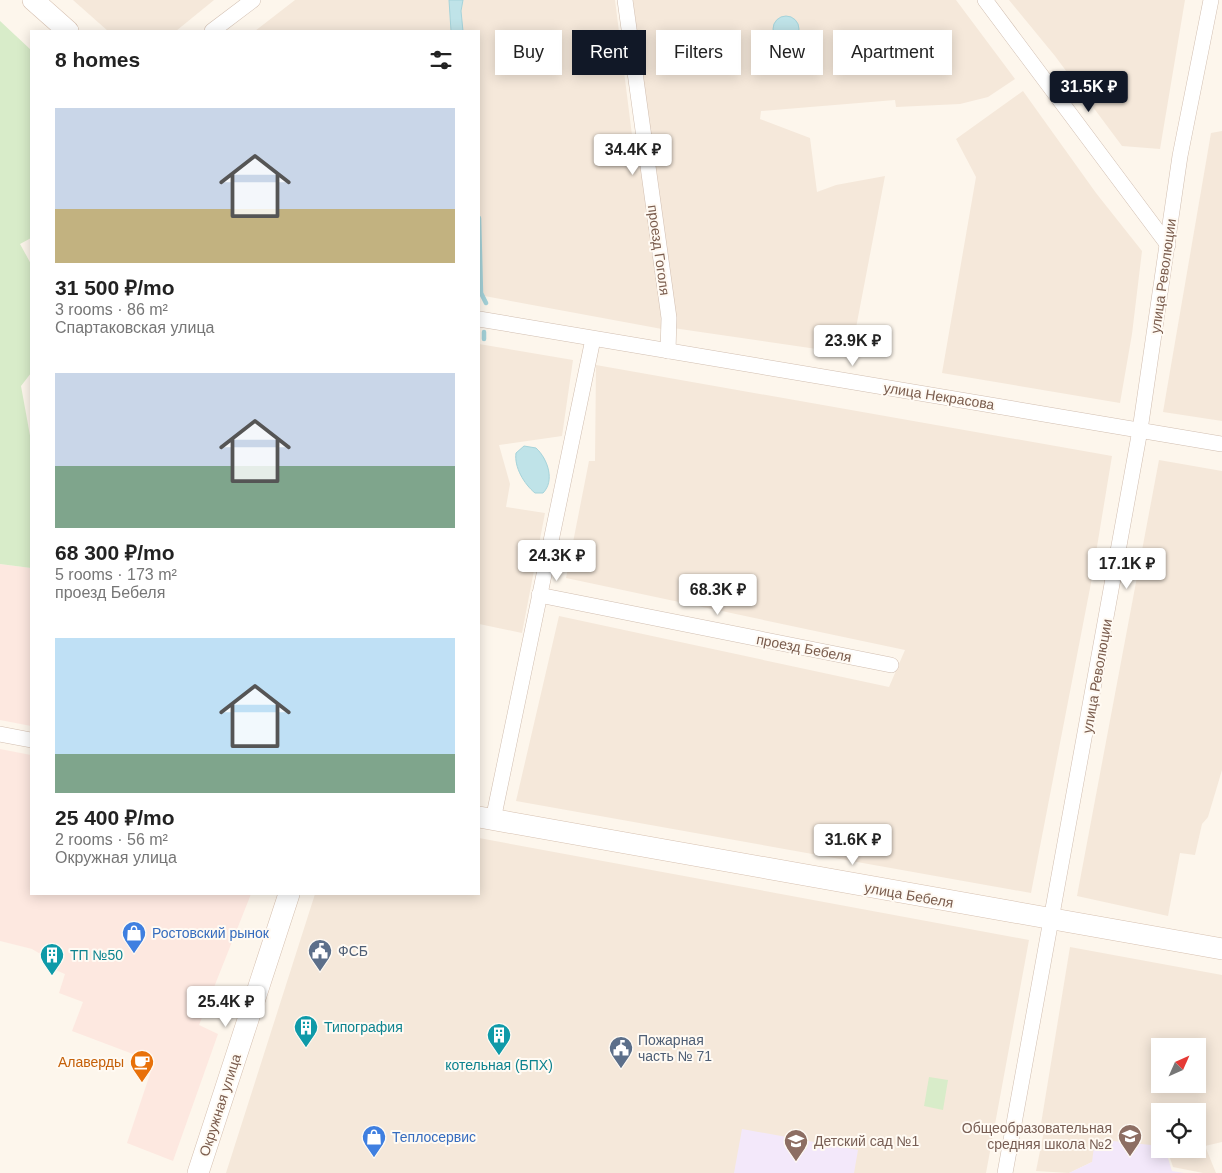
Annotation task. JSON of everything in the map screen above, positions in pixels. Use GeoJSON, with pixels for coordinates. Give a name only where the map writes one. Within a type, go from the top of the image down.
{"type":"FeatureCollection","features":[{"type":"Feature","properties":{"kind":"street"},"geometry":{"type":"LineString","coordinates":[[33,0],[67,30]]}},
{"type":"Feature","properties":{"kind":"street"},"geometry":{"type":"LineString","coordinates":[[213,30],[253,0]]}},
{"type":"Feature","properties":{"kind":"street","name":"проезд Гоголя"},"geometry":{"type":"LineString","coordinates":[[625,0],[669,318],[668,351]]}},
{"type":"Feature","properties":{"kind":"street"},"geometry":{"type":"LineString","coordinates":[[985,0],[1168,245]]}},
{"type":"Feature","properties":{"kind":"street","name":"улица Революции"},"geometry":{"type":"LineString","coordinates":[[1005,1173],[1053,920],[1140,430],[1180,156],[1211,0]]}},
{"type":"Feature","properties":{"kind":"street","name":"улица Некрасова"},"geometry":{"type":"LineString","coordinates":[[480,319],[1222,444]]}},
{"type":"Feature","properties":{"kind":"street"},"geometry":{"type":"LineString","coordinates":[[486,818],[539,595],[593,339]]}},
{"type":"Feature","properties":{"kind":"street","name":"проезд Бебеля"},"geometry":{"type":"LineString","coordinates":[[539,595],[891,665]]}},
{"type":"Feature","properties":{"kind":"street"},"geometry":{"type":"LineString","coordinates":[[0,734],[30,740]]}},
{"type":"Feature","properties":{"kind":"street","name":"улица Бебеля"},"geometry":{"type":"LineString","coordinates":[[486,818],[1222,949]]}},
{"type":"Feature","properties":{"kind":"street","name":"Окружная улица"},"geometry":{"type":"LineString","coordinates":[[198,1173],[288,895]]}},
{"type":"Feature","properties":{"kind":"shaded area"},"geometry":{"type":"Polygon","coordinates":[[[73,0],[214,0],[177,30],[107,30],[73,0]]]}},
{"type":"Feature","properties":{"kind":"shaded area"},"geometry":{"type":"Polygon","coordinates":[[[295,0],[615,0],[619,30],[572,30],[572,75],[624,75],[635,159],[640,159],[657,269],[662,329],[480,295],[480,30],[256,30],[295,0]]]}},
{"type":"Feature","properties":{"kind":"shaded area"},"geometry":{"type":"Polygon","coordinates":[[[633,0],[956,0],[1015,79],[988,97],[960,104],[896,107],[895,100],[761,111],[760,119],[810,138],[817,192],[836,185],[885,176],[851,354],[673,328],[642,75],[646,75],[646,30],[637,30],[633,0]]]}},
{"type":"Feature","properties":{"kind":"shaded area"},"geometry":{"type":"Polygon","coordinates":[[[1009,0],[1185,0],[1160,149],[1122,146],[1055,56],[1009,0]]]}},
{"type":"Feature","properties":{"kind":"shaded area"},"geometry":{"type":"Polygon","coordinates":[[[1023,91],[1096,193],[1142,251],[1132,334],[1120,403],[942,373],[976,177],[956,139],[1023,91]]]}},
{"type":"Feature","properties":{"kind":"shaded area"},"geometry":{"type":"Polygon","coordinates":[[[1222,131],[1222,421],[1163,412],[1211,133],[1222,131]]]}},
{"type":"Feature","properties":{"kind":"shaded area"},"geometry":{"type":"Polygon","coordinates":[[[480,344],[573,360],[562,436],[499,445],[510,484],[506,507],[545,513],[522,633],[480,624],[480,344]]]}},
{"type":"Feature","properties":{"kind":"shaded area"},"geometry":{"type":"Polygon","coordinates":[[[596,365],[1112,456],[1091,583],[1031,893],[516,801],[559,616],[889,687],[905,650],[566,578],[589,461],[595,461],[596,365]]]}},
{"type":"Feature","properties":{"kind":"shaded area"},"geometry":{"type":"Polygon","coordinates":[[[1159,460],[1222,471],[1222,770],[1208,817],[1202,824],[1195,855],[1180,853],[1168,916],[1077,896],[1159,460]]]}},
{"type":"Feature","properties":{"kind":"shaded area"},"geometry":{"type":"Polygon","coordinates":[[[0,564],[30,568],[30,726],[0,720],[0,564]]]}},
{"type":"Feature","properties":{"kind":"shaded area","name":"Ростовский рынок"},"geometry":{"type":"Polygon","coordinates":[[[0,749],[30,755],[30,895],[251,895],[199,1025],[218,1034],[173,1161],[127,1143],[154,1062],[72,1031],[83,1002],[59,993],[65,974],[48,967],[49,959],[32,949],[0,941],[0,749]]]}},
{"type":"Feature","properties":{"kind":"shaded area"},"geometry":{"type":"Polygon","coordinates":[[[480,838],[1029,940],[986,1173],[226,1173],[315,895],[480,895],[480,838]]]}},
{"type":"Feature","properties":{"kind":"shaded area"},"geometry":{"type":"Polygon","coordinates":[[[1070,947],[1222,975],[1222,1142],[1206,1146],[1206,1103],[1151,1103],[1151,1148],[1092,1162],[1069,1173],[1036,1171],[1044,1131],[1040,1130],[1070,947]]]}},
{"type":"Feature","properties":{"kind":"shaded area","name":"Детский сад №1"},"geometry":{"type":"Polygon","coordinates":[[[742,1129],[858,1150],[854,1173],[734,1173],[742,1129]]]}},
{"type":"Feature","properties":{"kind":"shaded area","name":"Общеобразовательная средняя школа №2"},"geometry":{"type":"Polygon","coordinates":[[[1095,1139],[1151,1145],[1151,1158],[1168,1158],[1172,1171],[1184,1173],[1069,1173],[1092,1162],[1095,1139]]]}},
{"type":"Feature","properties":{"kind":"shaded area"},"geometry":{"type":"Polygon","coordinates":[[[1206,1148],[1216,1173],[1203,1173],[1173,1167],[1170,1158],[1206,1158],[1206,1148]]]}},
{"type":"Feature","properties":{"kind":"green space"},"geometry":{"type":"Polygon","coordinates":[[[0,21],[30,49],[30,239],[20,244],[30,262],[30,374],[21,386],[30,436],[30,568],[0,564],[0,21]]]}},
{"type":"Feature","properties":{"kind":"green space"},"geometry":{"type":"Polygon","coordinates":[[[929,1077],[948,1080],[943,1110],[924,1106],[929,1077]]]}},
{"type":"Feature","properties":{"kind":"water"},"geometry":{"type":"Polygon","coordinates":[[[449,0],[463,0],[461,11],[463,30],[451,30],[449,0]]]}},
{"type":"Feature","properties":{"kind":"water"},"geometry":{"type":"Polygon","coordinates":[[[781,17],[791,17],[798,24],[799,30],[773,30],[774,24],[781,17]]]}},
{"type":"Feature","properties":{"kind":"water"},"geometry":{"type":"Polygon","coordinates":[[[524,446],[536,448],[547,464],[549,482],[543,493],[535,493],[518,469],[516,453],[524,446]]]}},
{"type":"Feature","properties":{"kind":"waterway"},"geometry":{"type":"LineString","coordinates":[[480,256],[481,293],[486,303]]}},
{"type":"Feature","properties":{"kind":"waterway"},"geometry":{"type":"LineString","coordinates":[[484,332],[484,339]]}},
{"type":"Feature","properties":{"kind":"place","name":"Ростовский рынок"},"geometry":{"type":"Point","coordinates":[134,954]}},
{"type":"Feature","properties":{"kind":"place","name":"ФСБ"},"geometry":{"type":"Point","coordinates":[320,972]}},
{"type":"Feature","properties":{"kind":"place","name":"ТП №50"},"geometry":{"type":"Point","coordinates":[52,976]}},
{"type":"Feature","properties":{"kind":"place","name":"Типография"},"geometry":{"type":"Point","coordinates":[306,1048]}},
{"type":"Feature","properties":{"kind":"place","name":"котельная (БПХ)"},"geometry":{"type":"Point","coordinates":[499,1056]}},
{"type":"Feature","properties":{"kind":"place","name":"Пожарная часть № 71"},"geometry":{"type":"Point","coordinates":[621,1069]}},
{"type":"Feature","properties":{"kind":"place","name":"Алаверды"},"geometry":{"type":"Point","coordinates":[142,1083]}},
{"type":"Feature","properties":{"kind":"place","name":"Общеобразовательная средняя школа №2"},"geometry":{"type":"Point","coordinates":[1130,1157]}},
{"type":"Feature","properties":{"kind":"place","name":"Теплосервис"},"geometry":{"type":"Point","coordinates":[374,1158]}},
{"type":"Feature","properties":{"kind":"place","name":"Детский сад №1"},"geometry":{"type":"Point","coordinates":[796,1162]}}]}
